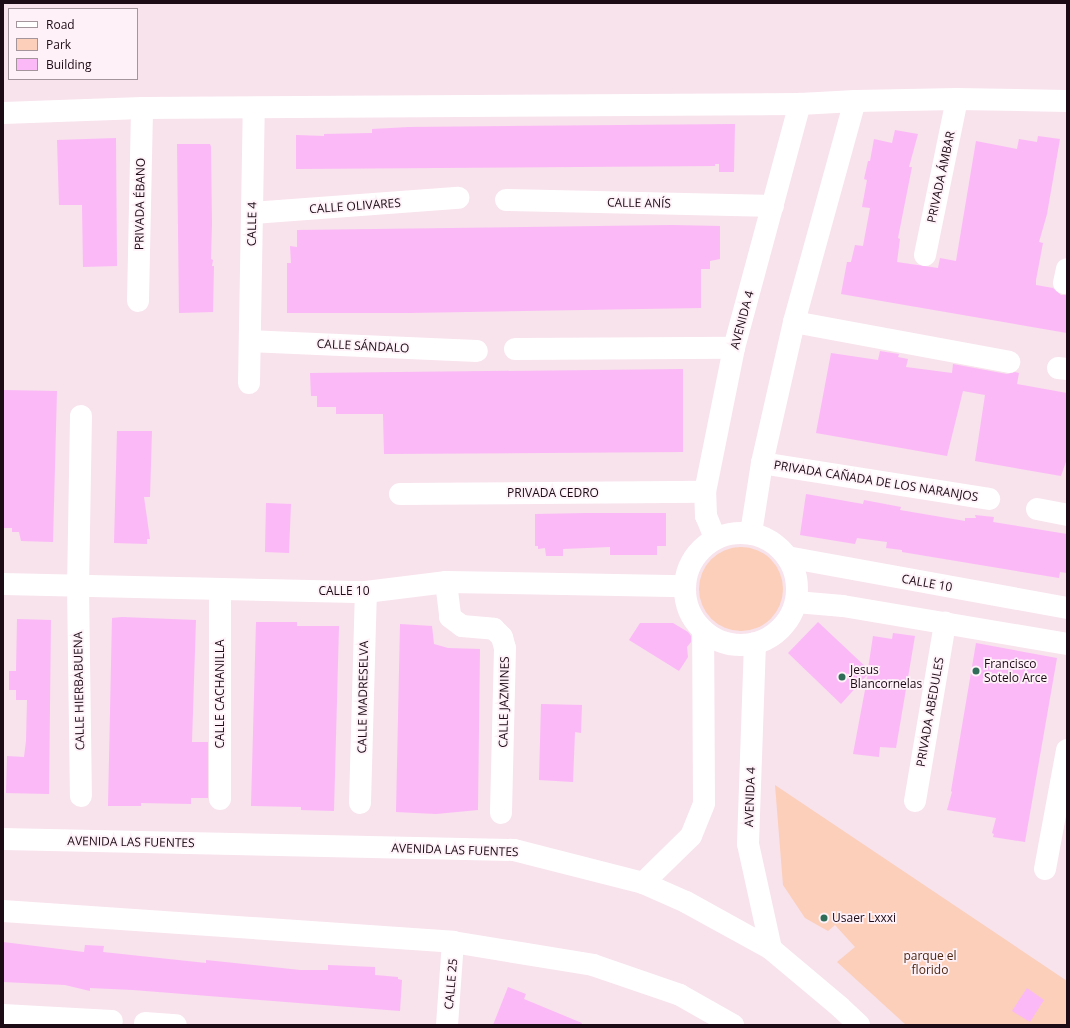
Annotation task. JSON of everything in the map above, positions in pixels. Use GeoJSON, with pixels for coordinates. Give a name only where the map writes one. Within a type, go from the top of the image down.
{"type":"FeatureCollection","features":[{"type":"Feature","properties":{"kind":"street"},"geometry":{"type":"LineString","coordinates":[[3,113],[142,108],[800,104],[854,100],[957,98],[1067,100]]}},
{"type":"Feature","properties":{"kind":"street","name":"PRIVADA ÁMBAR"},"geometry":{"type":"LineString","coordinates":[[925,255],[957,98]]}},
{"type":"Feature","properties":{"kind":"street"},"geometry":{"type":"LineString","coordinates":[[751,533],[762,463],[794,322],[854,100]]}},
{"type":"Feature","properties":{"kind":"street","name":"AVENIDA 4"},"geometry":{"type":"LineString","coordinates":[[715,538],[706,516],[705,492],[734,348],[800,104]]}},
{"type":"Feature","properties":{"kind":"street","name":"PRIVADA ÉBANO"},"geometry":{"type":"LineString","coordinates":[[138,301],[142,108]]}},
{"type":"Feature","properties":{"kind":"street","name":"CALLE 4"},"geometry":{"type":"LineString","coordinates":[[249,383],[254,108]]}},
{"type":"Feature","properties":{"kind":"street","name":"CALLE OLIVARES"},"geometry":{"type":"LineString","coordinates":[[252,213],[458,198]]}},
{"type":"Feature","properties":{"kind":"street","name":"CALLE ANÍS"},"geometry":{"type":"LineString","coordinates":[[506,200],[773,206]]}},
{"type":"Feature","properties":{"kind":"street"},"geometry":{"type":"LineString","coordinates":[[794,322],[1009,362]]}},
{"type":"Feature","properties":{"kind":"street","name":"CALLE SÁNDALO"},"geometry":{"type":"LineString","coordinates":[[250,341],[477,351]]}},
{"type":"Feature","properties":{"kind":"street"},"geometry":{"type":"LineString","coordinates":[[515,349],[734,348]]}},
{"type":"Feature","properties":{"kind":"street","name":"CALLE HIERBABUENA"},"geometry":{"type":"LineString","coordinates":[[81,416],[78,586],[81,796]]}},
{"type":"Feature","properties":{"kind":"street","name":"PRIVADA CAÑADA DE LOS NARANJOS"},"geometry":{"type":"LineString","coordinates":[[762,463],[989,499]]}},
{"type":"Feature","properties":{"kind":"street","name":"PRIVADA CEDRO"},"geometry":{"type":"LineString","coordinates":[[400,494],[705,492]]}},
{"type":"Feature","properties":{"kind":"street"},"geometry":{"type":"LineString","coordinates":[[1037,509],[1067,515]]}},
{"type":"Feature","properties":{"kind":"street"},"geometry":{"type":"LineString","coordinates":[[733,533],[751,533],[772,541],[787,557],[796,578],[796,602],[790,616],[781,628],[769,638],[755,643],[741,645],[728,644],[714,639],[703,631],[692,618],[686,602],[684,586],[688,567],[699,550],[715,538],[733,533]]}},
{"type":"Feature","properties":{"kind":"street","name":"CALLE 10"},"geometry":{"type":"LineString","coordinates":[[787,557],[1067,608]]}},
{"type":"Feature","properties":{"kind":"street","name":"CALLE 10"},"geometry":{"type":"LineString","coordinates":[[3,584],[366,592],[446,582],[684,586]]}},
{"type":"Feature","properties":{"kind":"street","name":"CALLE JAZMINES"},"geometry":{"type":"LineString","coordinates":[[446,582],[450,617],[462,626],[494,629],[502,637],[505,648],[501,813]]}},
{"type":"Feature","properties":{"kind":"street","name":"CALLE CACHANILLA"},"geometry":{"type":"LineString","coordinates":[[220,589],[220,799]]}},
{"type":"Feature","properties":{"kind":"street","name":"CALLE MADRESELVA"},"geometry":{"type":"LineString","coordinates":[[360,803],[366,592]]}},
{"type":"Feature","properties":{"kind":"street"},"geometry":{"type":"LineString","coordinates":[[796,602],[843,606],[1067,644]]}},
{"type":"Feature","properties":{"kind":"street","name":"PRIVADA ABEDULES"},"geometry":{"type":"LineString","coordinates":[[915,801],[945,623]]}},
{"type":"Feature","properties":{"kind":"street"},"geometry":{"type":"LineString","coordinates":[[643,883],[691,836],[704,803],[703,631]]}},
{"type":"Feature","properties":{"kind":"street","name":"AVENIDA 4"},"geometry":{"type":"LineString","coordinates":[[755,643],[748,844],[771,949]]}},
{"type":"Feature","properties":{"kind":"street"},"geometry":{"type":"LineString","coordinates":[[1045,869],[1067,750]]}},
{"type":"Feature","properties":{"kind":"street","name":"AVENIDA LAS FUENTES"},"geometry":{"type":"LineString","coordinates":[[3,839],[514,850],[643,883],[686,902],[771,949],[840,1007],[859,1025]]}},
{"type":"Feature","properties":{"kind":"street"},"geometry":{"type":"LineString","coordinates":[[3,911],[453,942],[593,964],[680,995],[733,1025]]}},
{"type":"Feature","properties":{"kind":"street","name":"CALLE 25"},"geometry":{"type":"LineString","coordinates":[[447,1025],[453,942]]}},
{"type":"Feature","properties":{"kind":"street"},"geometry":{"type":"LineString","coordinates":[[3,1015],[112,1021]]}},
{"type":"Feature","properties":{"kind":"street"},"geometry":{"type":"LineString","coordinates":[[145,1022],[176,1025]]}},
{"type":"Feature","properties":{"kind":"green space"},"geometry":{"type":"Polygon","coordinates":[[[741,547],[757,550],[771,559],[780,573],[783,589],[780,605],[771,619],[757,628],[741,631],[725,628],[711,619],[702,605],[699,589],[702,573],[711,559],[725,550],[741,547]]]}},
{"type":"Feature","properties":{"kind":"green space","name":"parque el florido"},"geometry":{"type":"Polygon","coordinates":[[[775,785],[1067,981],[1067,1025],[906,1025],[837,962],[855,947],[835,925],[828,931],[805,918],[783,885],[775,785]]]}},
{"type":"Feature","properties":{"kind":"building"},"geometry":{"type":"Polygon","coordinates":[[[735,124],[734,172],[719,172],[719,164],[715,164],[715,166],[296,169],[296,135],[324,136],[324,134],[372,133],[372,129],[409,127],[735,124]]]}},
{"type":"Feature","properties":{"kind":"building"},"geometry":{"type":"Polygon","coordinates":[[[895,130],[918,134],[909,167],[912,167],[898,238],[900,239],[897,262],[938,268],[940,258],[956,261],[976,141],[1017,149],[1019,139],[1037,142],[1038,136],[1060,139],[1047,214],[1039,242],[1043,243],[1036,285],[1053,288],[1061,295],[1067,295],[1067,333],[841,294],[847,262],[851,262],[855,245],[863,246],[870,208],[862,207],[867,180],[864,179],[868,161],[870,161],[874,139],[892,143],[895,130]]]}},
{"type":"Feature","properties":{"kind":"building"},"geometry":{"type":"Polygon","coordinates":[[[116,138],[117,266],[83,267],[82,205],[59,205],[57,140],[116,138]]]}},
{"type":"Feature","properties":{"kind":"building"},"geometry":{"type":"Polygon","coordinates":[[[177,144],[210,144],[211,147],[211,259],[213,260],[212,266],[214,266],[213,312],[179,313],[177,144]]]}},
{"type":"Feature","properties":{"kind":"building"},"geometry":{"type":"Polygon","coordinates":[[[672,225],[720,226],[720,259],[710,261],[710,269],[701,269],[701,308],[410,313],[287,313],[287,263],[291,263],[290,246],[297,247],[297,230],[672,225]]]}},
{"type":"Feature","properties":{"kind":"building"},"geometry":{"type":"Polygon","coordinates":[[[880,351],[899,354],[898,357],[908,359],[906,367],[952,373],[953,364],[1007,374],[1015,372],[1019,373],[1017,384],[1067,393],[1067,459],[1061,476],[975,461],[985,395],[963,391],[947,456],[816,433],[831,353],[878,360],[880,351]]]}},
{"type":"Feature","properties":{"kind":"building"},"geometry":{"type":"Polygon","coordinates":[[[683,369],[683,452],[384,454],[383,414],[336,414],[336,407],[317,407],[317,396],[311,396],[310,373],[683,369]]]}},
{"type":"Feature","properties":{"kind":"building"},"geometry":{"type":"Polygon","coordinates":[[[3,390],[57,391],[53,542],[21,541],[19,532],[12,532],[12,528],[3,528],[3,390]]]}},
{"type":"Feature","properties":{"kind":"building"},"geometry":{"type":"Polygon","coordinates":[[[117,431],[152,431],[150,497],[144,497],[150,539],[147,539],[147,544],[114,543],[117,431]]]}},
{"type":"Feature","properties":{"kind":"building"},"geometry":{"type":"Polygon","coordinates":[[[806,494],[863,504],[864,500],[901,507],[900,510],[965,521],[965,518],[976,518],[975,515],[994,517],[993,522],[1067,534],[1067,573],[1060,572],[1059,578],[902,552],[902,550],[886,548],[887,542],[857,538],[855,544],[800,535],[806,494]]]}},
{"type":"Feature","properties":{"kind":"building"},"geometry":{"type":"Polygon","coordinates":[[[266,503],[291,504],[289,553],[265,552],[266,503]]]}},
{"type":"Feature","properties":{"kind":"building"},"geometry":{"type":"Polygon","coordinates":[[[666,513],[666,546],[657,546],[657,555],[610,555],[610,547],[563,549],[563,556],[546,556],[545,548],[538,549],[538,546],[535,546],[535,514],[666,513]]]}},
{"type":"Feature","properties":{"kind":"building"},"geometry":{"type":"Polygon","coordinates":[[[122,617],[196,620],[192,742],[208,742],[208,798],[191,798],[191,804],[141,803],[141,806],[108,806],[112,618],[122,617]]]}},
{"type":"Feature","properties":{"kind":"building"},"geometry":{"type":"Polygon","coordinates":[[[17,619],[51,620],[49,794],[6,793],[7,756],[24,757],[26,741],[27,700],[16,700],[16,690],[9,690],[9,671],[16,671],[17,619]]]}},
{"type":"Feature","properties":{"kind":"building"},"geometry":{"type":"Polygon","coordinates":[[[256,622],[297,622],[297,626],[339,626],[334,811],[301,810],[301,807],[251,806],[256,622]]]}},
{"type":"Feature","properties":{"kind":"building"},"geometry":{"type":"Polygon","coordinates":[[[818,622],[868,669],[873,636],[892,639],[893,633],[915,636],[896,748],[880,747],[879,757],[853,754],[868,674],[841,704],[788,653],[818,622]]]}},
{"type":"Feature","properties":{"kind":"building"},"geometry":{"type":"Polygon","coordinates":[[[640,623],[673,623],[688,632],[691,636],[691,642],[687,647],[688,657],[679,671],[629,640],[640,623]]]}},
{"type":"Feature","properties":{"kind":"building"},"geometry":{"type":"Polygon","coordinates":[[[400,624],[432,626],[434,644],[448,648],[480,649],[478,810],[436,814],[396,812],[400,624]]]}},
{"type":"Feature","properties":{"kind":"building"},"geometry":{"type":"Polygon","coordinates":[[[976,643],[1057,658],[1025,842],[993,837],[994,834],[992,833],[996,818],[947,810],[952,792],[976,643]]]}},
{"type":"Feature","properties":{"kind":"building"},"geometry":{"type":"Polygon","coordinates":[[[541,704],[582,705],[581,733],[575,732],[573,782],[539,780],[541,704]]]}},
{"type":"Feature","properties":{"kind":"building"},"geometry":{"type":"Polygon","coordinates":[[[3,942],[84,952],[85,945],[104,946],[103,952],[206,963],[206,960],[300,970],[328,970],[328,965],[375,967],[375,975],[398,977],[398,979],[402,980],[400,1011],[133,990],[90,988],[90,991],[65,985],[3,982],[3,942]]]}},
{"type":"Feature","properties":{"kind":"building"},"geometry":{"type":"Polygon","coordinates":[[[508,987],[526,994],[524,999],[582,1023],[581,1025],[493,1025],[508,987]]]}},
{"type":"Feature","properties":{"kind":"building"},"geometry":{"type":"Polygon","coordinates":[[[1027,988],[1044,1000],[1030,1022],[1012,1011],[1027,988]]]}},
{"type":"Feature","properties":{"kind":"place","name":"Francisco Sotelo Arce"},"geometry":{"type":"Point","coordinates":[976,671]}},
{"type":"Feature","properties":{"kind":"place","name":"Jesus Blancornelas"},"geometry":{"type":"Point","coordinates":[842,677]}},
{"type":"Feature","properties":{"kind":"place","name":"Usaer Lxxxi"},"geometry":{"type":"Point","coordinates":[824,918]}}]}
